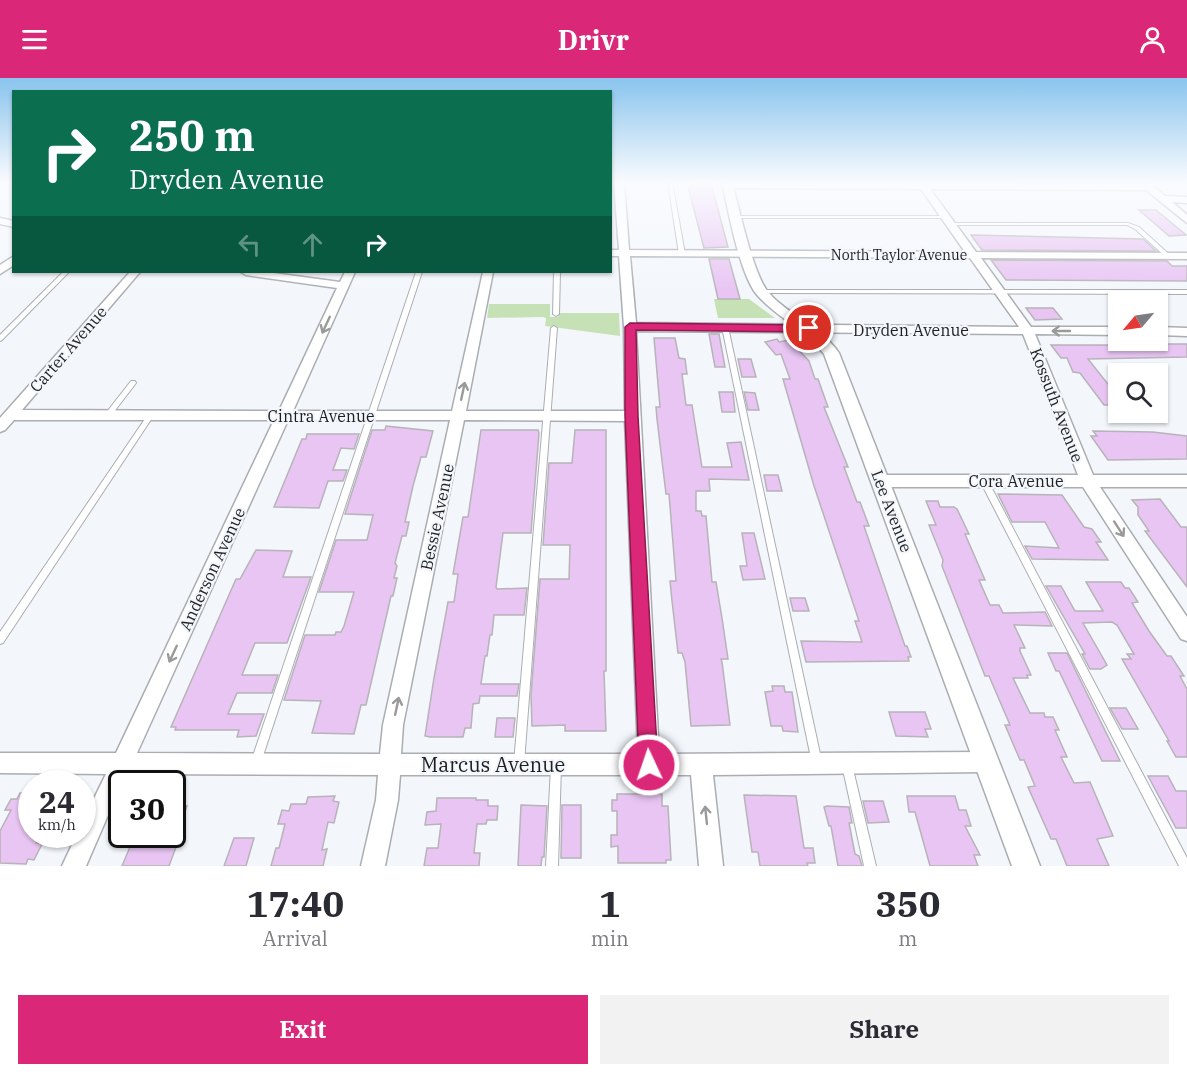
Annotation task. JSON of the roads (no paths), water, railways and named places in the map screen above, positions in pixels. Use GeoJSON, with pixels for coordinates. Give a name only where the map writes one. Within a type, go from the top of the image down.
{"type":"FeatureCollection","features":[{"type":"Feature","properties":{"kind":"street"},"geometry":{"type":"LineString","coordinates":[[618,219],[617,254],[630,327],[632,416],[649,765]]}},
{"type":"Feature","properties":{"kind":"street"},"geometry":{"type":"LineString","coordinates":[[738,219],[756,286],[761,292]]}},
{"type":"Feature","properties":{"kind":"street","name":"Kossuth Avenue"},"geometry":{"type":"LineString","coordinates":[[947,220],[1028,331],[1087,480],[1187,633]]}},
{"type":"Feature","properties":{"kind":"street","name":"North Taylor Avenue"},"geometry":{"type":"LineString","coordinates":[[617,254],[1187,256]]}},
{"type":"Feature","properties":{"kind":"street"},"geometry":{"type":"LineString","coordinates":[[0,271],[12,261]]}},
{"type":"Feature","properties":{"kind":"street","name":"Carter Avenue"},"geometry":{"type":"LineString","coordinates":[[0,427],[134,273]]}},
{"type":"Feature","properties":{"kind":"street"},"geometry":{"type":"LineString","coordinates":[[265,273],[347,279]]}},
{"type":"Feature","properties":{"kind":"street","name":"Bessie Avenue"},"geometry":{"type":"LineString","coordinates":[[373,866],[387,800],[393,725],[489,273]]}},
{"type":"Feature","properties":{"kind":"street","name":"Anderson Avenue"},"geometry":{"type":"LineString","coordinates":[[74,866],[347,279]]}},
{"type":"Feature","properties":{"kind":"street","name":"Lee Avenue"},"geometry":{"type":"LineString","coordinates":[[761,292],[822,339],[831,352],[1026,866]]}},
{"type":"Feature","properties":{"kind":"street","name":"Dryden Avenue"},"geometry":{"type":"LineString","coordinates":[[630,327],[1108,331]]}},
{"type":"Feature","properties":{"kind":"street"},"geometry":{"type":"LineString","coordinates":[[1168,332],[1187,332]]}},
{"type":"Feature","properties":{"kind":"street","name":"Cintra Avenue"},"geometry":{"type":"LineString","coordinates":[[11,415],[632,416]]}},
{"type":"Feature","properties":{"kind":"street","name":"Cora Avenue"},"geometry":{"type":"LineString","coordinates":[[881,481],[1187,481]]}},
{"type":"Feature","properties":{"kind":"street","name":"Marcus Avenue"},"geometry":{"type":"LineString","coordinates":[[0,763],[701,765],[986,762]]}},
{"type":"Feature","properties":{"kind":"street"},"geometry":{"type":"LineString","coordinates":[[701,765],[711,866]]}},
{"type":"Feature","properties":{"kind":"lane"},"geometry":{"type":"LineString","coordinates":[[676,219],[682,254]]}},
{"type":"Feature","properties":{"kind":"lane"},"geometry":{"type":"LineString","coordinates":[[861,219],[1128,224],[1137,228],[1168,256]]}},
{"type":"Feature","properties":{"kind":"lane"},"geometry":{"type":"LineString","coordinates":[[0,339],[65,273]]}},
{"type":"Feature","properties":{"kind":"lane"},"geometry":{"type":"LineString","coordinates":[[255,764],[419,273]]}},
{"type":"Feature","properties":{"kind":"lane"},"geometry":{"type":"LineString","coordinates":[[556,314],[557,273]]}},
{"type":"Feature","properties":{"kind":"lane"},"geometry":{"type":"LineString","coordinates":[[761,292],[1187,292]]}},
{"type":"Feature","properties":{"kind":"lane"},"geometry":{"type":"LineString","coordinates":[[725,327],[818,764]]}},
{"type":"Feature","properties":{"kind":"lane"},"geometry":{"type":"LineString","coordinates":[[519,764],[554,328]]}},
{"type":"Feature","properties":{"kind":"lane"},"geometry":{"type":"LineString","coordinates":[[108,415],[133,383]]}},
{"type":"Feature","properties":{"kind":"lane"},"geometry":{"type":"LineString","coordinates":[[0,640],[151,415]]}},
{"type":"Feature","properties":{"kind":"lane"},"geometry":{"type":"LineString","coordinates":[[984,481],[1185,866]]}},
{"type":"Feature","properties":{"kind":"lane"},"geometry":{"type":"LineString","coordinates":[[847,764],[870,866]]}},
{"type":"Feature","properties":{"kind":"lane"},"geometry":{"type":"LineString","coordinates":[[552,866],[556,765]]}}]}
